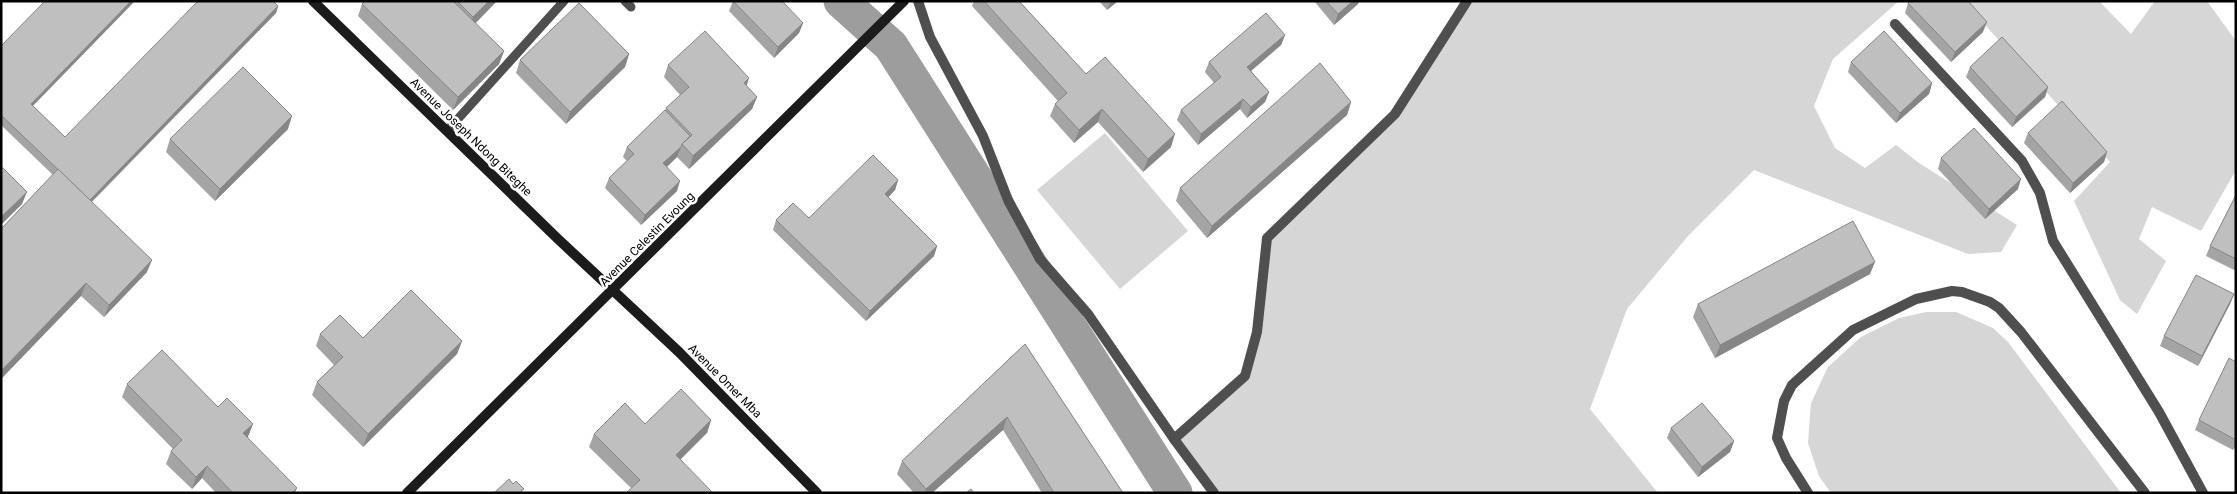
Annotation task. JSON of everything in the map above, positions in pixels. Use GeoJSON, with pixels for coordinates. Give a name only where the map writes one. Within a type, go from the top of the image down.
{"type":"FeatureCollection","features":[{"type":"Feature","properties":{"kind":"street","name":"Avenue Joseph Ndong Biteghe"},"geometry":{"type":"LineString","coordinates":[[313,1],[613,290]]}},
{"type":"Feature","properties":{"kind":"street","name":"Avenue Celestin Evoung"},"geometry":{"type":"LineString","coordinates":[[406,493],[904,1]]}},
{"type":"Feature","properties":{"kind":"street"},"geometry":{"type":"LineString","coordinates":[[918,1],[930,37],[983,136],[1008,200],[1040,259],[1088,314],[1174,439],[1214,493]]}},
{"type":"Feature","properties":{"kind":"street"},"geometry":{"type":"LineString","coordinates":[[1174,439],[1245,376],[1257,332],[1267,238],[1395,114],[1467,1]]}},
{"type":"Feature","properties":{"kind":"street"},"geometry":{"type":"LineString","coordinates":[[1895,24],[2022,161],[2040,193],[2053,241],[2159,412],[2203,493]]}},
{"type":"Feature","properties":{"kind":"street","name":"Avenue Omer Mba"},"geometry":{"type":"LineString","coordinates":[[613,290],[679,352],[817,493]]}},
{"type":"Feature","properties":{"kind":"street"},"geometry":{"type":"LineString","coordinates":[[1808,493],[1786,458],[1777,438],[1784,401],[1792,385],[1853,330],[1916,299],[1952,291],[1981,298],[1999,308],[2020,332],[2145,493]]}},
{"type":"Feature","properties":{"kind":"lane"},"geometry":{"type":"LineString","coordinates":[[447,131],[564,1]]}},
{"type":"Feature","properties":{"kind":"shaded area"},"geometry":{"type":"Polygon","coordinates":[[[1467,1],[1899,1],[1833,59],[1814,106],[1835,148],[1865,168],[1896,145],[1919,163],[2017,225],[2001,252],[1968,254],[1754,170],[1688,236],[1627,309],[1590,409],[1658,493],[1214,493],[1174,439],[1245,376],[1267,238],[1395,114],[1467,1]]]}},
{"type":"Feature","properties":{"kind":"shaded area"},"geometry":{"type":"Polygon","coordinates":[[[1963,1],[2099,1],[2131,34],[2155,1],[2207,1],[2236,41],[2236,170],[2201,231],[2152,207],[2139,239],[2166,261],[2137,314],[2120,300],[2074,201],[2110,162],[1963,1]]]}},
{"type":"Feature","properties":{"kind":"shaded area"},"geometry":{"type":"Polygon","coordinates":[[[1105,133],[1188,231],[1120,289],[1037,190],[1105,133]]]}},
{"type":"Feature","properties":{"kind":"shaded area"},"geometry":{"type":"Polygon","coordinates":[[[1926,312],[1956,312],[1993,328],[2008,342],[2121,493],[1831,493],[1819,476],[1808,443],[1811,403],[1828,367],[1861,337],[1899,318],[1926,312]]]}},
{"type":"Feature","properties":{"kind":"building"},"geometry":{"type":"Polygon","coordinates":[[[45,1],[131,1],[31,104],[65,137],[198,1],[273,1],[278,6],[90,200],[1,115],[1,46],[45,1]]]}},
{"type":"Feature","properties":{"kind":"building"},"geometry":{"type":"Polygon","coordinates":[[[365,1],[453,1],[504,51],[458,97],[362,4],[365,1]]]}},
{"type":"Feature","properties":{"kind":"building"},"geometry":{"type":"Polygon","coordinates":[[[457,1],[489,1],[473,17],[457,1]]]}},
{"type":"Feature","properties":{"kind":"building"},"geometry":{"type":"Polygon","coordinates":[[[733,1],[782,1],[803,23],[778,47],[733,1]]]}},
{"type":"Feature","properties":{"kind":"building"},"geometry":{"type":"Polygon","coordinates":[[[984,1],[1019,1],[1086,74],[1105,57],[1175,134],[1148,159],[1102,109],[1079,130],[1055,104],[1067,93],[984,1]]]}},
{"type":"Feature","properties":{"kind":"building"},"geometry":{"type":"Polygon","coordinates":[[[1326,1],[1353,1],[1338,14],[1326,1]]]}},
{"type":"Feature","properties":{"kind":"building"},"geometry":{"type":"Polygon","coordinates":[[[1910,1],[1968,1],[1987,22],[1955,52],[1908,3],[1910,1]]]}},
{"type":"Feature","properties":{"kind":"building"},"geometry":{"type":"Polygon","coordinates":[[[579,3],[629,54],[570,112],[520,60],[579,3]]]}},
{"type":"Feature","properties":{"kind":"building"},"geometry":{"type":"Polygon","coordinates":[[[1266,13],[1285,35],[1247,67],[1269,92],[1251,107],[1243,99],[1201,134],[1181,110],[1221,77],[1209,62],[1266,13]]]}},
{"type":"Feature","properties":{"kind":"building"},"geometry":{"type":"Polygon","coordinates":[[[705,31],[749,78],[744,83],[757,97],[693,156],[682,144],[692,135],[666,108],[689,87],[668,65],[705,31]]]}},
{"type":"Feature","properties":{"kind":"building"},"geometry":{"type":"Polygon","coordinates":[[[1884,31],[1932,83],[1900,113],[1851,62],[1884,31]]]}},
{"type":"Feature","properties":{"kind":"building"},"geometry":{"type":"Polygon","coordinates":[[[2002,37],[2048,87],[2016,117],[1970,67],[2002,37]]]}},
{"type":"Feature","properties":{"kind":"building"},"geometry":{"type":"Polygon","coordinates":[[[1320,63],[1351,102],[1212,226],[1180,188],[1320,63]]]}},
{"type":"Feature","properties":{"kind":"building"},"geometry":{"type":"Polygon","coordinates":[[[243,67],[292,116],[220,189],[170,139],[243,67]]]}},
{"type":"Feature","properties":{"kind":"building"},"geometry":{"type":"Polygon","coordinates":[[[2062,101],[2107,152],[2073,183],[2028,133],[2062,101]]]}},
{"type":"Feature","properties":{"kind":"building"},"geometry":{"type":"Polygon","coordinates":[[[665,110],[690,136],[663,163],[680,181],[645,215],[609,178],[634,154],[627,147],[665,110]]]}},
{"type":"Feature","properties":{"kind":"building"},"geometry":{"type":"Polygon","coordinates":[[[1974,128],[2021,179],[1989,209],[1941,158],[1974,128]]]}},
{"type":"Feature","properties":{"kind":"building"},"geometry":{"type":"Polygon","coordinates":[[[873,155],[898,180],[885,194],[937,246],[870,311],[776,220],[793,203],[809,218],[873,155]]]}},
{"type":"Feature","properties":{"kind":"building"},"geometry":{"type":"Polygon","coordinates":[[[1,166],[27,192],[1,217],[1,166]]]}},
{"type":"Feature","properties":{"kind":"building"},"geometry":{"type":"Polygon","coordinates":[[[58,169],[152,260],[109,305],[86,283],[1,371],[1,229],[58,169]]]}},
{"type":"Feature","properties":{"kind":"building"},"geometry":{"type":"Polygon","coordinates":[[[2236,195],[2236,259],[2210,246],[2236,195]]]}},
{"type":"Feature","properties":{"kind":"building"},"geometry":{"type":"Polygon","coordinates":[[[1853,221],[1875,262],[1720,345],[1698,304],[1853,221]]]}},
{"type":"Feature","properties":{"kind":"building"},"geometry":{"type":"Polygon","coordinates":[[[2196,275],[2234,294],[2202,356],[2164,336],[2196,275]]]}},
{"type":"Feature","properties":{"kind":"building"},"geometry":{"type":"Polygon","coordinates":[[[411,290],[462,341],[368,434],[317,382],[343,357],[320,334],[340,315],[363,338],[411,290]]]}},
{"type":"Feature","properties":{"kind":"building"},"geometry":{"type":"Polygon","coordinates":[[[1025,344],[1123,493],[1054,493],[1007,417],[926,489],[902,461],[1025,344]]]}},
{"type":"Feature","properties":{"kind":"building"},"geometry":{"type":"Polygon","coordinates":[[[162,350],[218,407],[227,398],[253,424],[243,433],[297,488],[292,493],[233,493],[207,466],[196,477],[171,451],[182,440],[127,384],[162,350]]]}},
{"type":"Feature","properties":{"kind":"building"},"geometry":{"type":"Polygon","coordinates":[[[2229,358],[2236,362],[2236,440],[2199,420],[2229,358]]]}},
{"type":"Feature","properties":{"kind":"building"},"geometry":{"type":"Polygon","coordinates":[[[681,389],[711,420],[676,455],[713,493],[626,493],[640,480],[594,434],[625,403],[645,424],[681,389]]]}},
{"type":"Feature","properties":{"kind":"building"},"geometry":{"type":"Polygon","coordinates":[[[1702,403],[1734,441],[1702,467],[1671,428],[1702,403]]]}},
{"type":"Feature","properties":{"kind":"building"},"geometry":{"type":"Polygon","coordinates":[[[509,479],[513,484],[516,481],[524,489],[521,491],[522,493],[494,493],[509,479]]]}},
{"type":"Feature","properties":{"kind":"building"},"geometry":{"type":"Polygon","coordinates":[[[971,489],[974,493],[966,493],[971,489]]]}},
{"type":"Feature","properties":{"kind":"waterway"},"geometry":{"type":"LineString","coordinates":[[841,1],[891,46],[1175,493]]}}]}
